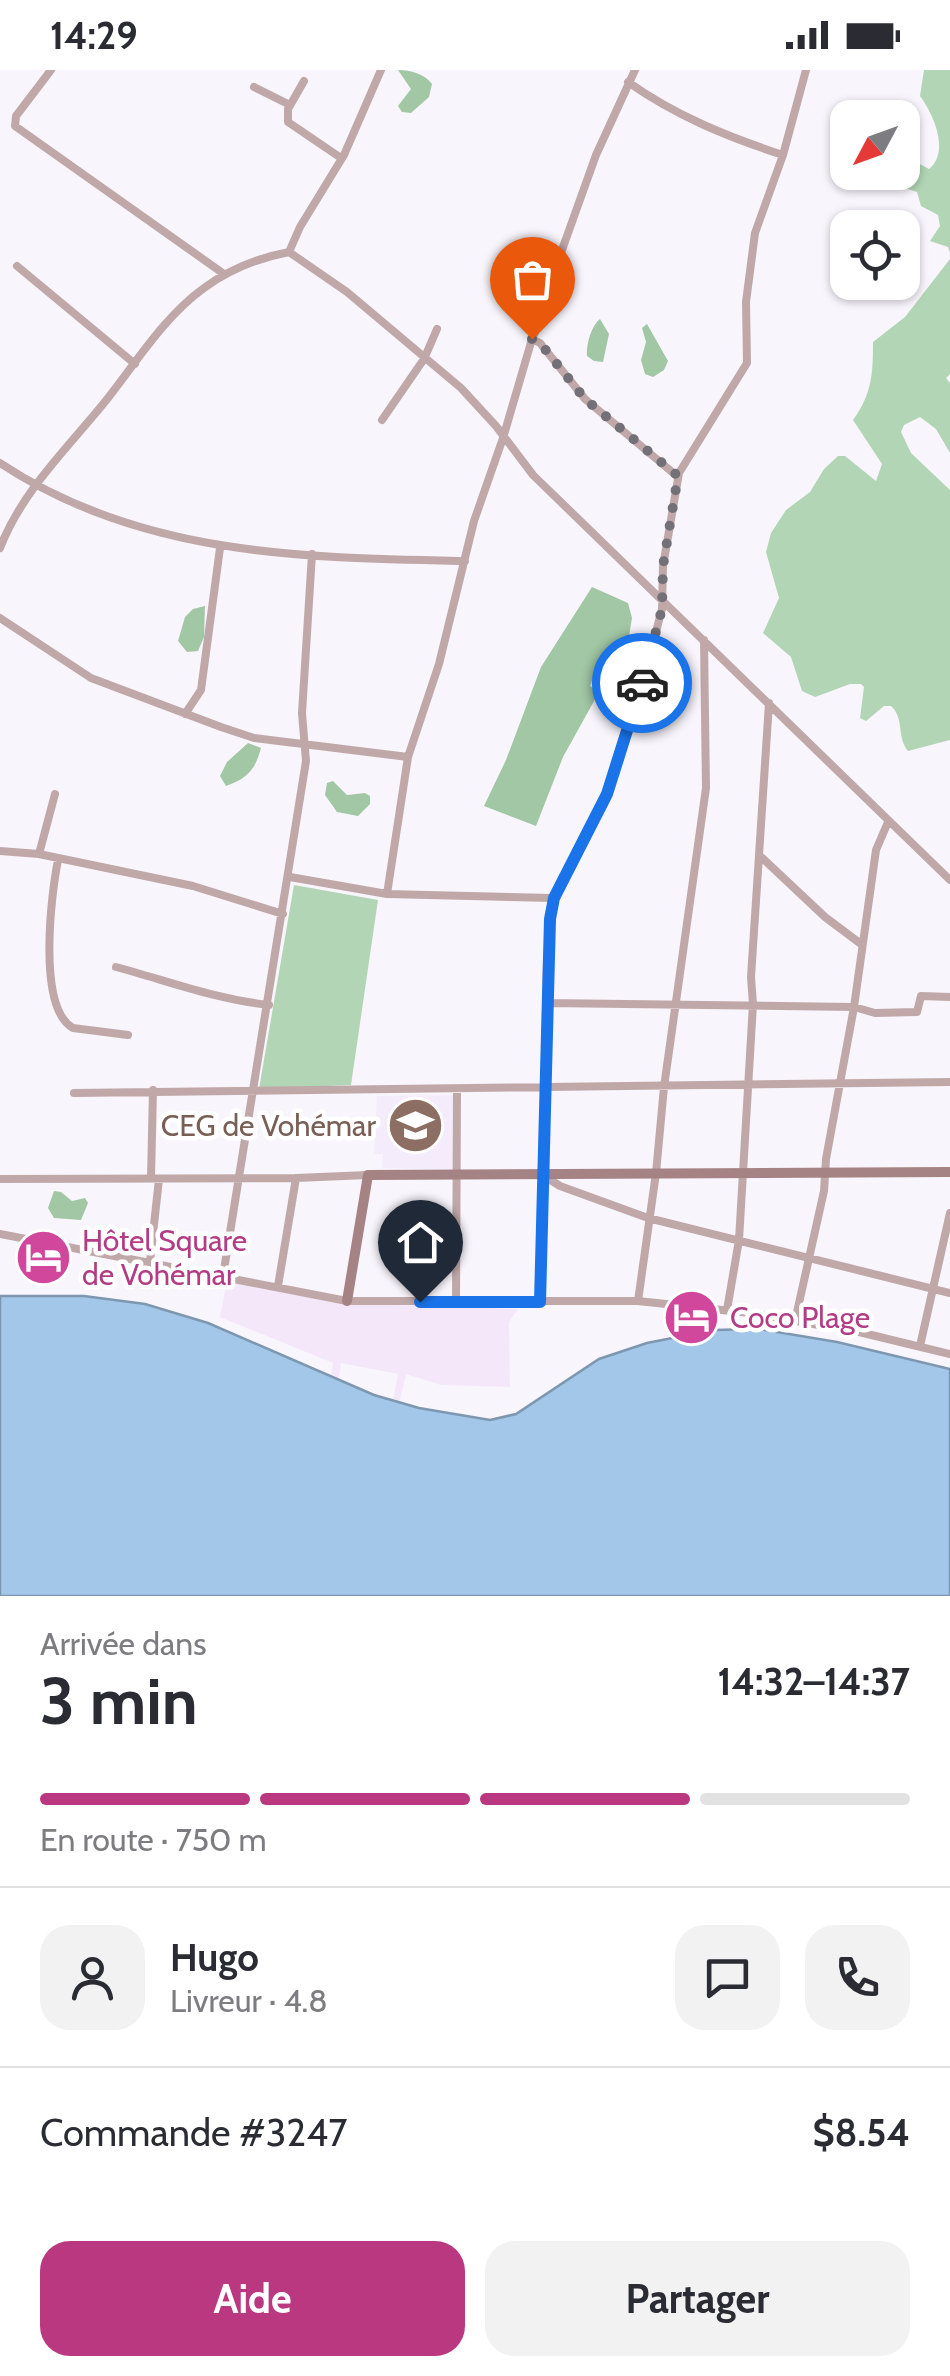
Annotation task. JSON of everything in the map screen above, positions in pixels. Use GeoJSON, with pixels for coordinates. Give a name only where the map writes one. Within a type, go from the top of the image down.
{"type":"FeatureCollection","features":[{"type":"Feature","properties":{"kind":"street"},"geometry":{"type":"LineString","coordinates":[[51,70],[16,116],[15,126],[224,274]]}},
{"type":"Feature","properties":{"kind":"street"},"geometry":{"type":"LineString","coordinates":[[289,252],[341,158],[380,70]]}},
{"type":"Feature","properties":{"kind":"street"},"geometry":{"type":"LineString","coordinates":[[387,894],[408,757],[439,664],[487,478],[596,155],[634,70]]}},
{"type":"Feature","properties":{"kind":"street"},"geometry":{"type":"LineString","coordinates":[[540,1302],[546,1003],[554,898],[607,794],[638,700],[662,609],[660,596],[678,476],[748,363],[746,302],[755,233],[784,155],[806,70]]}},
{"type":"Feature","properties":{"kind":"street"},"geometry":{"type":"LineString","coordinates":[[304,81],[290,105],[288,122],[341,158]]}},
{"type":"Feature","properties":{"kind":"street"},"geometry":{"type":"LineString","coordinates":[[628,82],[691,120],[784,155]]}},
{"type":"Feature","properties":{"kind":"street"},"geometry":{"type":"LineString","coordinates":[[254,87],[290,105]]}},
{"type":"Feature","properties":{"kind":"street"},"geometry":{"type":"LineString","coordinates":[[0,548],[8,526],[35,485],[200,291],[242,265],[289,252],[348,292],[461,388],[534,474],[950,880]]}},
{"type":"Feature","properties":{"kind":"street"},"geometry":{"type":"LineString","coordinates":[[16,266],[134,364]]}},
{"type":"Feature","properties":{"kind":"street"},"geometry":{"type":"LineString","coordinates":[[382,420],[424,358],[436,329]]}},
{"type":"Feature","properties":{"kind":"street"},"geometry":{"type":"LineString","coordinates":[[532,339],[540,343],[585,399],[678,476]]}},
{"type":"Feature","properties":{"kind":"street"},"geometry":{"type":"LineString","coordinates":[[0,463],[73,504],[157,533],[220,548],[466,561]]}},
{"type":"Feature","properties":{"kind":"street"},"geometry":{"type":"LineString","coordinates":[[186,714],[201,690],[220,548]]}},
{"type":"Feature","properties":{"kind":"street"},"geometry":{"type":"LineString","coordinates":[[222,1276],[306,761],[304,660],[312,554]]}},
{"type":"Feature","properties":{"kind":"street"},"geometry":{"type":"LineString","coordinates":[[0,618],[91,678],[254,738],[408,757]]}},
{"type":"Feature","properties":{"kind":"street"},"geometry":{"type":"LineString","coordinates":[[638,1301],[706,788],[704,639]]}},
{"type":"Feature","properties":{"kind":"street"},"geometry":{"type":"LineString","coordinates":[[727,1310],[739,1240],[769,703]]}},
{"type":"Feature","properties":{"kind":"street"},"geometry":{"type":"LineString","coordinates":[[39,854],[56,794]]}},
{"type":"Feature","properties":{"kind":"street"},"geometry":{"type":"LineString","coordinates":[[795,1321],[841,1083],[876,850],[888,822]]}},
{"type":"Feature","properties":{"kind":"street"},"geometry":{"type":"LineString","coordinates":[[0,851],[39,854],[193,886],[283,914]]}},
{"type":"Feature","properties":{"kind":"street"},"geometry":{"type":"LineString","coordinates":[[758,854],[824,917],[861,944]]}},
{"type":"Feature","properties":{"kind":"street"},"geometry":{"type":"LineString","coordinates":[[58,860],[50,925],[52,978],[60,1014],[73,1028],[128,1035]]}},
{"type":"Feature","properties":{"kind":"street"},"geometry":{"type":"LineString","coordinates":[[290,877],[387,894],[554,898]]}},
{"type":"Feature","properties":{"kind":"street"},"geometry":{"type":"LineString","coordinates":[[116,967],[230,1001],[268,1004]]}},
{"type":"Feature","properties":{"kind":"street"},"geometry":{"type":"LineString","coordinates":[[546,1003],[854,1007],[874,1013],[918,1012],[920,996],[950,997]]}},
{"type":"Feature","properties":{"kind":"street"},"geometry":{"type":"LineString","coordinates":[[74,1093],[950,1082]]}},
{"type":"Feature","properties":{"kind":"street"},"geometry":{"type":"LineString","coordinates":[[150,1261],[155,1178],[153,1090]]}},
{"type":"Feature","properties":{"kind":"street"},"geometry":{"type":"LineString","coordinates":[[456,1302],[457,1090]]}},
{"type":"Feature","properties":{"kind":"street"},"geometry":{"type":"LineString","coordinates":[[0,1178],[950,1172]]}},
{"type":"Feature","properties":{"kind":"street"},"geometry":{"type":"LineString","coordinates":[[347,1301],[368,1175]]}},
{"type":"Feature","properties":{"kind":"street"},"geometry":{"type":"LineString","coordinates":[[544,1176],[560,1186],[648,1218],[950,1293]]}},
{"type":"Feature","properties":{"kind":"street"},"geometry":{"type":"LineString","coordinates":[[278,1286],[296,1178]]}},
{"type":"Feature","properties":{"kind":"street"},"geometry":{"type":"LineString","coordinates":[[920,1346],[950,1212]]}},
{"type":"Feature","properties":{"kind":"street"},"geometry":{"type":"LineString","coordinates":[[0,1234],[347,1301],[638,1301],[795,1321],[950,1354]]}},
{"type":"Feature","properties":{"kind":"shaded area","name":"CEG de Vohémar"},"geometry":{"type":"Polygon","coordinates":[[[454,1095],[453,1169],[382,1168],[383,1154],[374,1154],[377,1096],[454,1095]]]}},
{"type":"Feature","properties":{"kind":"shaded area"},"geometry":{"type":"Polygon","coordinates":[[[227,1280],[339,1303],[518,1309],[509,1322],[510,1387],[441,1385],[406,1374],[398,1409],[392,1407],[398,1374],[341,1363],[337,1392],[373,1403],[329,1391],[333,1363],[220,1317],[227,1280]]]}},
{"type":"Feature","properties":{"kind":"green space"},"geometry":{"type":"Polygon","coordinates":[[[398,70],[417,73],[432,84],[429,97],[411,113],[402,112],[398,106],[411,89],[398,70]]]}},
{"type":"Feature","properties":{"kind":"green space"},"geometry":{"type":"Polygon","coordinates":[[[924,70],[950,70],[950,253],[948,247],[930,241],[940,226],[938,215],[921,206],[917,192],[911,190],[920,190],[920,164],[929,169],[935,162],[939,143],[935,123],[920,96],[924,70]]]}},
{"type":"Feature","properties":{"kind":"green space"},"geometry":{"type":"Polygon","coordinates":[[[950,259],[950,374],[946,378],[950,383],[950,453],[936,429],[920,417],[904,425],[901,432],[911,453],[950,490],[950,740],[908,751],[898,716],[891,706],[884,706],[866,721],[860,718],[864,687],[861,684],[815,697],[802,691],[791,657],[763,633],[779,598],[766,552],[771,533],[786,510],[810,492],[824,469],[838,456],[845,456],[876,481],[882,464],[853,420],[870,383],[873,342],[905,317],[950,259]]]}},
{"type":"Feature","properties":{"kind":"green space"},"geometry":{"type":"Polygon","coordinates":[[[600,319],[609,334],[603,362],[587,356],[590,336],[600,319]]]}},
{"type":"Feature","properties":{"kind":"green space"},"geometry":{"type":"Polygon","coordinates":[[[647,324],[668,361],[664,370],[653,377],[645,374],[641,360],[646,342],[642,328],[647,324]]]}},
{"type":"Feature","properties":{"kind":"green space"},"geometry":{"type":"Polygon","coordinates":[[[592,587],[628,603],[632,618],[628,642],[600,659],[590,686],[599,692],[563,757],[536,826],[484,806],[541,667],[592,587]]]}},
{"type":"Feature","properties":{"kind":"green space"},"geometry":{"type":"Polygon","coordinates":[[[205,606],[204,637],[198,651],[187,652],[178,641],[185,617],[193,609],[205,606]]]}},
{"type":"Feature","properties":{"kind":"green space"},"geometry":{"type":"Polygon","coordinates":[[[248,743],[261,748],[256,762],[240,780],[226,786],[220,776],[227,762],[248,743]]]}},
{"type":"Feature","properties":{"kind":"green space"},"geometry":{"type":"Polygon","coordinates":[[[333,781],[347,795],[370,796],[370,804],[358,816],[337,812],[325,795],[327,783],[333,781]]]}},
{"type":"Feature","properties":{"kind":"green space"},"geometry":{"type":"Polygon","coordinates":[[[294,885],[378,900],[351,1085],[259,1089],[294,885]]]}},
{"type":"Feature","properties":{"kind":"green space"},"geometry":{"type":"Polygon","coordinates":[[[54,1191],[72,1201],[85,1198],[88,1203],[81,1220],[54,1218],[48,1208],[54,1191]]]}},
{"type":"Feature","properties":{"kind":"water"},"geometry":{"type":"Polygon","coordinates":[[[0,1296],[84,1296],[145,1304],[208,1323],[374,1395],[419,1408],[490,1420],[516,1414],[599,1359],[647,1343],[713,1330],[759,1329],[837,1342],[950,1369],[950,1596],[0,1596],[0,1296]]]}},
{"type":"Feature","properties":{"kind":"way so far"},"geometry":{"type":"LineString","coordinates":[[532,339],[540,343],[585,399],[678,476],[663,566],[662,609],[642,683]]}},
{"type":"Feature","properties":{"kind":"place","name":"CEG de Vohémar"},"geometry":{"type":"Point","coordinates":[415,1125]}},
{"type":"Feature","properties":{"kind":"place","name":"Hôtel Square de Vohémar"},"geometry":{"type":"Point","coordinates":[43,1257]}},
{"type":"Feature","properties":{"kind":"place","name":"Coco Plage"},"geometry":{"type":"Point","coordinates":[691,1317]}},
{"type":"Feature","properties":{"kind":"route"},"geometry":{"type":"LineString","coordinates":[[420,1302],[540,1302],[550,919],[554,898],[607,794],[642,683]]}}]}
